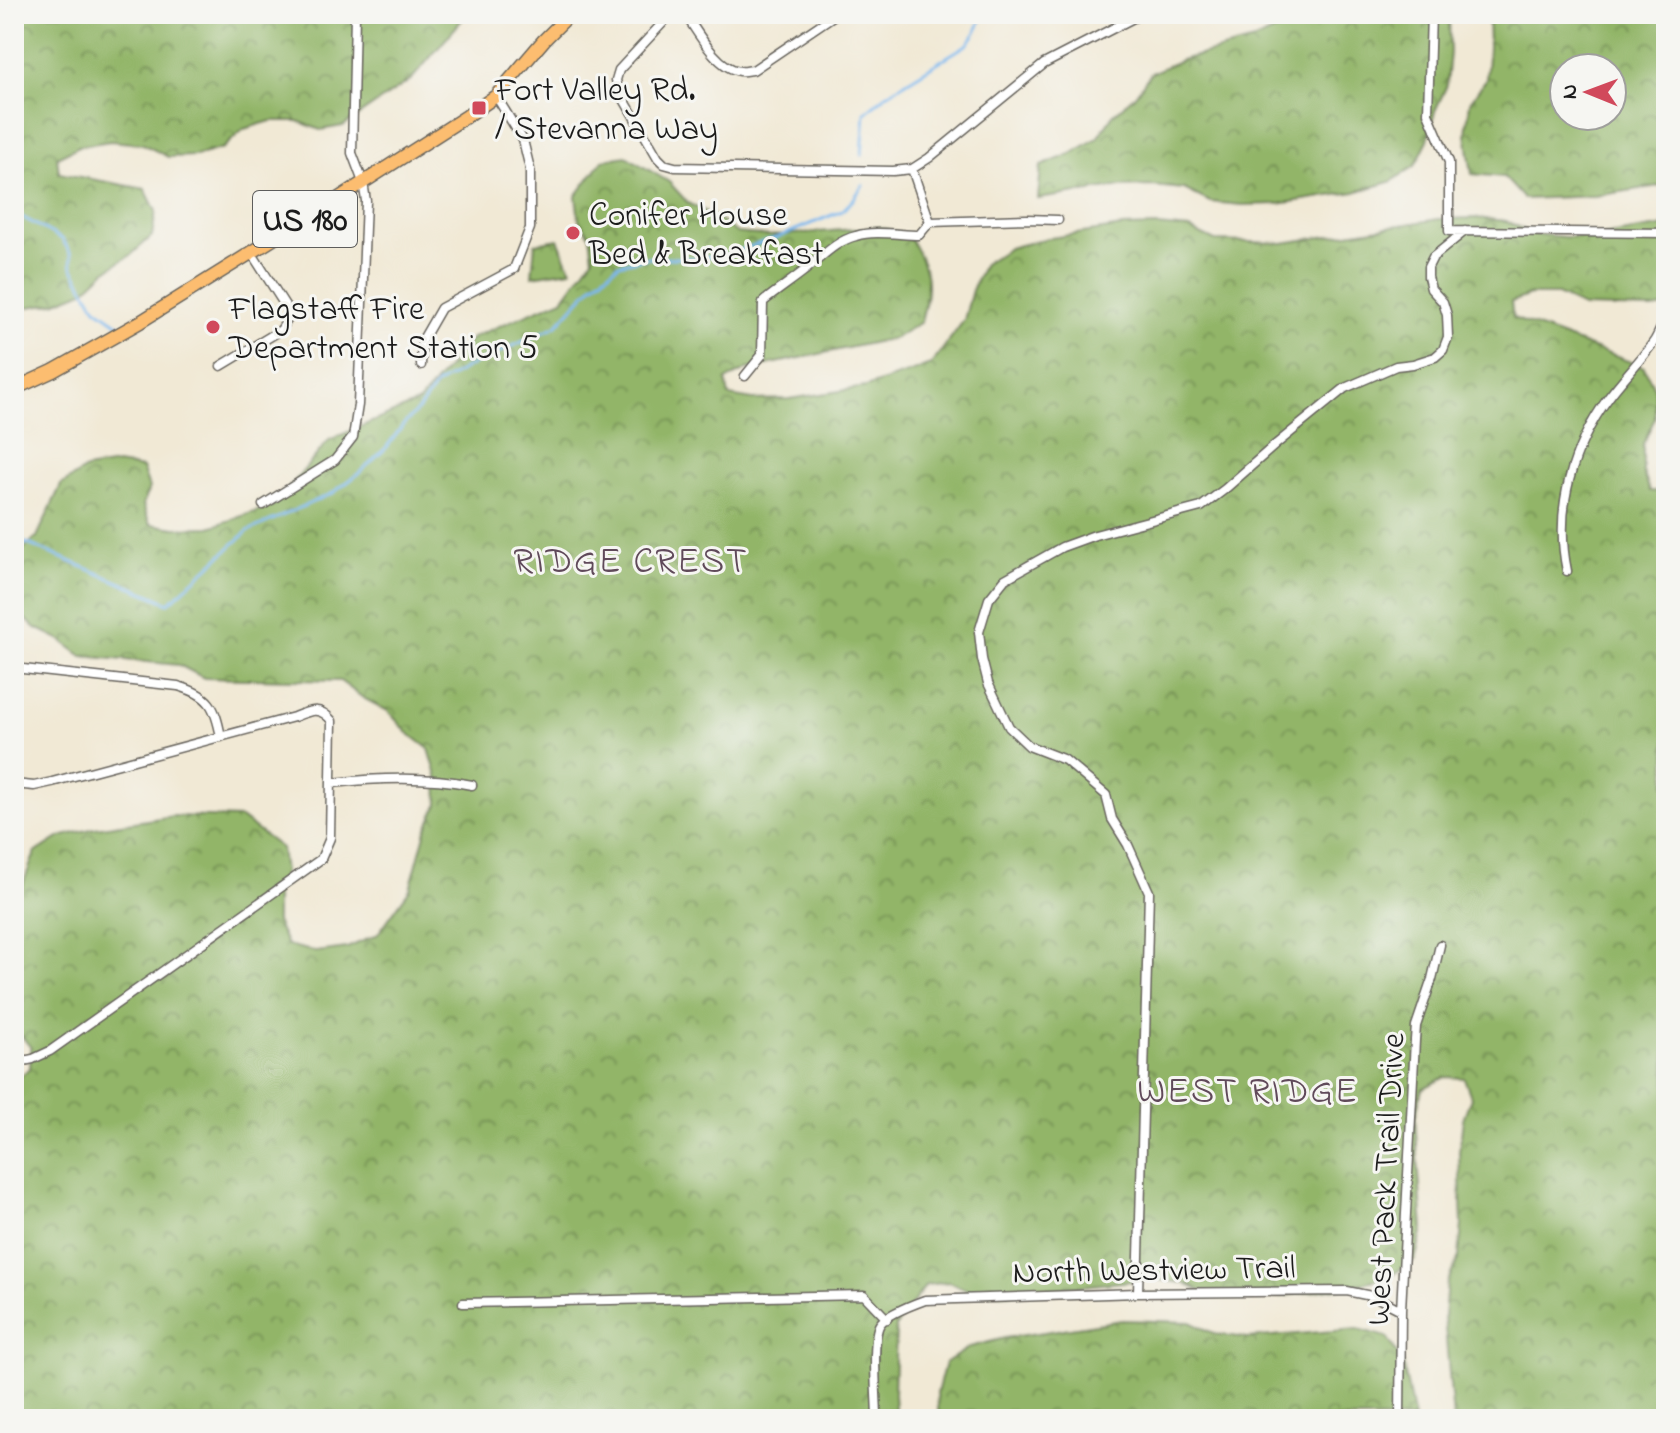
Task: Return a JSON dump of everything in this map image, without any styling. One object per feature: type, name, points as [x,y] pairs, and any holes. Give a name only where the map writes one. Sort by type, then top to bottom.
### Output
[{"type":"main road","name":"US 180","points":[[14,389],[53,371],[140,322],[431,140],[496,96],[570,14]]},
{"type":"street","points":[[263,505],[335,460],[353,437],[358,405],[366,201],[363,182],[352,153],[355,14]]},
{"type":"street","points":[[671,14],[619,70],[616,80],[618,89],[664,164],[675,167],[893,171],[912,169],[929,158],[1044,64],[1121,19],[1141,14]]},
{"type":"street","points":[[685,14],[720,62],[739,71],[753,70],[836,14]]},
{"type":"street","points":[[1431,14],[1428,113],[1449,162],[1449,231],[1666,233]]},
{"type":"street","points":[[421,365],[422,341],[441,308],[514,269],[530,228],[530,169],[523,140],[496,96]]},
{"type":"street","points":[[912,169],[930,222]]},
{"type":"street","points":[[745,376],[762,355],[763,302],[834,246],[854,236],[919,235],[930,222],[1058,220]]},
{"type":"street","points":[[1138,1293],[1149,892],[1128,845],[1112,819],[1106,795],[1065,760],[1029,746],[1009,727],[988,683],[982,659],[979,632],[989,599],[1005,579],[1062,547],[1095,535],[1201,507],[1345,388],[1396,366],[1435,357],[1443,350],[1448,337],[1447,315],[1443,302],[1431,289],[1428,267],[1433,257],[1465,231]]},
{"type":"street","points":[[221,366],[281,330],[289,317],[286,307],[251,252]]},
{"type":"street","points":[[1567,571],[1562,513],[1568,481],[1581,442],[1606,400],[1655,339],[1666,318]]},
{"type":"street","points":[[14,668],[178,686],[196,691],[209,700],[218,718],[221,737]]},
{"type":"street","points":[[14,784],[34,786],[52,782],[316,710],[325,713],[332,721],[330,838],[321,859],[50,1051],[14,1063]]},
{"type":"street","points":[[332,783],[444,780],[472,785]]},
{"type":"street","name":"West Pack Trail Drive","points":[[1400,1419],[1401,1310],[1416,1026],[1440,945]]},
{"type":"street","name":"North Westview Trail","points":[[887,1319],[905,1307],[925,1300],[1138,1293],[1347,1291],[1376,1297],[1401,1310]]},
{"type":"street","points":[[463,1303],[864,1295],[887,1319],[881,1323],[875,1340],[877,1419]]},
{"type":"green space","points":[[14,14],[467,14],[412,79],[343,126],[320,130],[298,121],[271,121],[244,129],[223,148],[196,156],[168,157],[143,144],[110,141],[79,146],[57,157],[59,173],[145,189],[156,211],[152,236],[84,291],[54,303],[23,308],[14,306]]},
{"type":"green space","points":[[1296,14],[1449,14],[1447,85],[1435,111],[1428,140],[1415,166],[1390,182],[1355,192],[1278,204],[1210,202],[1184,189],[1152,186],[1116,187],[1038,199],[1041,166],[1071,154],[1097,138],[1151,73],[1181,60],[1250,42],[1280,29]]},
{"type":"green space","points":[[1488,14],[1666,14],[1666,185],[1595,196],[1524,199],[1504,177],[1472,174],[1466,134],[1470,102],[1486,79]]},
{"type":"green space","points":[[626,156],[669,182],[688,203],[714,216],[737,233],[769,236],[879,227],[908,235],[915,247],[924,268],[927,286],[921,322],[895,338],[748,369],[726,380],[729,396],[753,400],[789,399],[866,387],[931,365],[964,320],[972,290],[984,264],[1009,248],[1044,239],[1122,227],[1157,226],[1190,229],[1215,241],[1283,243],[1439,219],[1475,218],[1507,221],[1533,234],[1565,237],[1601,236],[1666,226],[1666,307],[1583,307],[1557,295],[1530,295],[1511,302],[1513,318],[1644,367],[1655,389],[1655,418],[1643,444],[1643,472],[1650,491],[1666,492],[1666,1419],[1453,1419],[1444,1316],[1447,1283],[1459,1257],[1462,1224],[1459,1152],[1463,1119],[1471,1097],[1464,1078],[1445,1077],[1422,1089],[1415,1118],[1423,1230],[1415,1260],[1390,1276],[1278,1297],[1242,1298],[1210,1295],[1184,1283],[1152,1279],[1002,1294],[970,1291],[949,1282],[926,1285],[896,1326],[896,1419],[14,1419],[14,1081],[30,1068],[31,1048],[14,1023],[14,907],[35,853],[60,837],[95,828],[173,816],[241,818],[281,848],[284,872],[276,894],[276,922],[287,945],[316,952],[347,948],[377,935],[410,889],[426,830],[438,804],[437,776],[429,749],[407,732],[388,711],[340,681],[204,678],[179,665],[82,656],[59,639],[34,627],[14,608],[14,557],[37,537],[61,485],[86,469],[117,464],[142,468],[149,488],[143,505],[150,524],[175,528],[210,527],[275,505],[329,440],[419,402],[473,337],[563,299],[593,258],[590,235],[579,220],[576,196],[603,160]]},
{"type":"green space","points":[[558,239],[571,270],[532,276],[535,243]]},
{"type":"green space","points":[[1122,1320],[1190,1322],[1215,1334],[1248,1338],[1358,1329],[1387,1337],[1403,1363],[1414,1419],[939,1419],[937,1393],[945,1363],[970,1347],[1005,1338]]},
{"type":"waterway","points":[[862,155],[865,113],[887,94],[968,44],[983,14]]},
{"type":"waterway","points":[[14,546],[26,543],[169,603],[248,531],[333,493],[358,474],[386,448],[436,385],[556,326],[592,286],[619,264],[646,258],[725,255],[842,211],[863,185]]},
{"type":"waterway","points":[[14,208],[22,217],[62,239],[71,254],[72,267],[96,308],[120,325]]},
{"type":"place","name":"Fort Valley Rd. / Stevanna Way","points":[[479,108]]},
{"type":"place","name":"Conifer House Bed & Breakfast","points":[[573,233]]},
{"type":"place","name":"Flagstaff Fire Department Station 5","points":[[213,327]]},
{"type":"district","name":"RIDGE CREST","points":[[631,559]]},
{"type":"district","name":"WEST RIDGE","points":[[1248,1089]]}]
